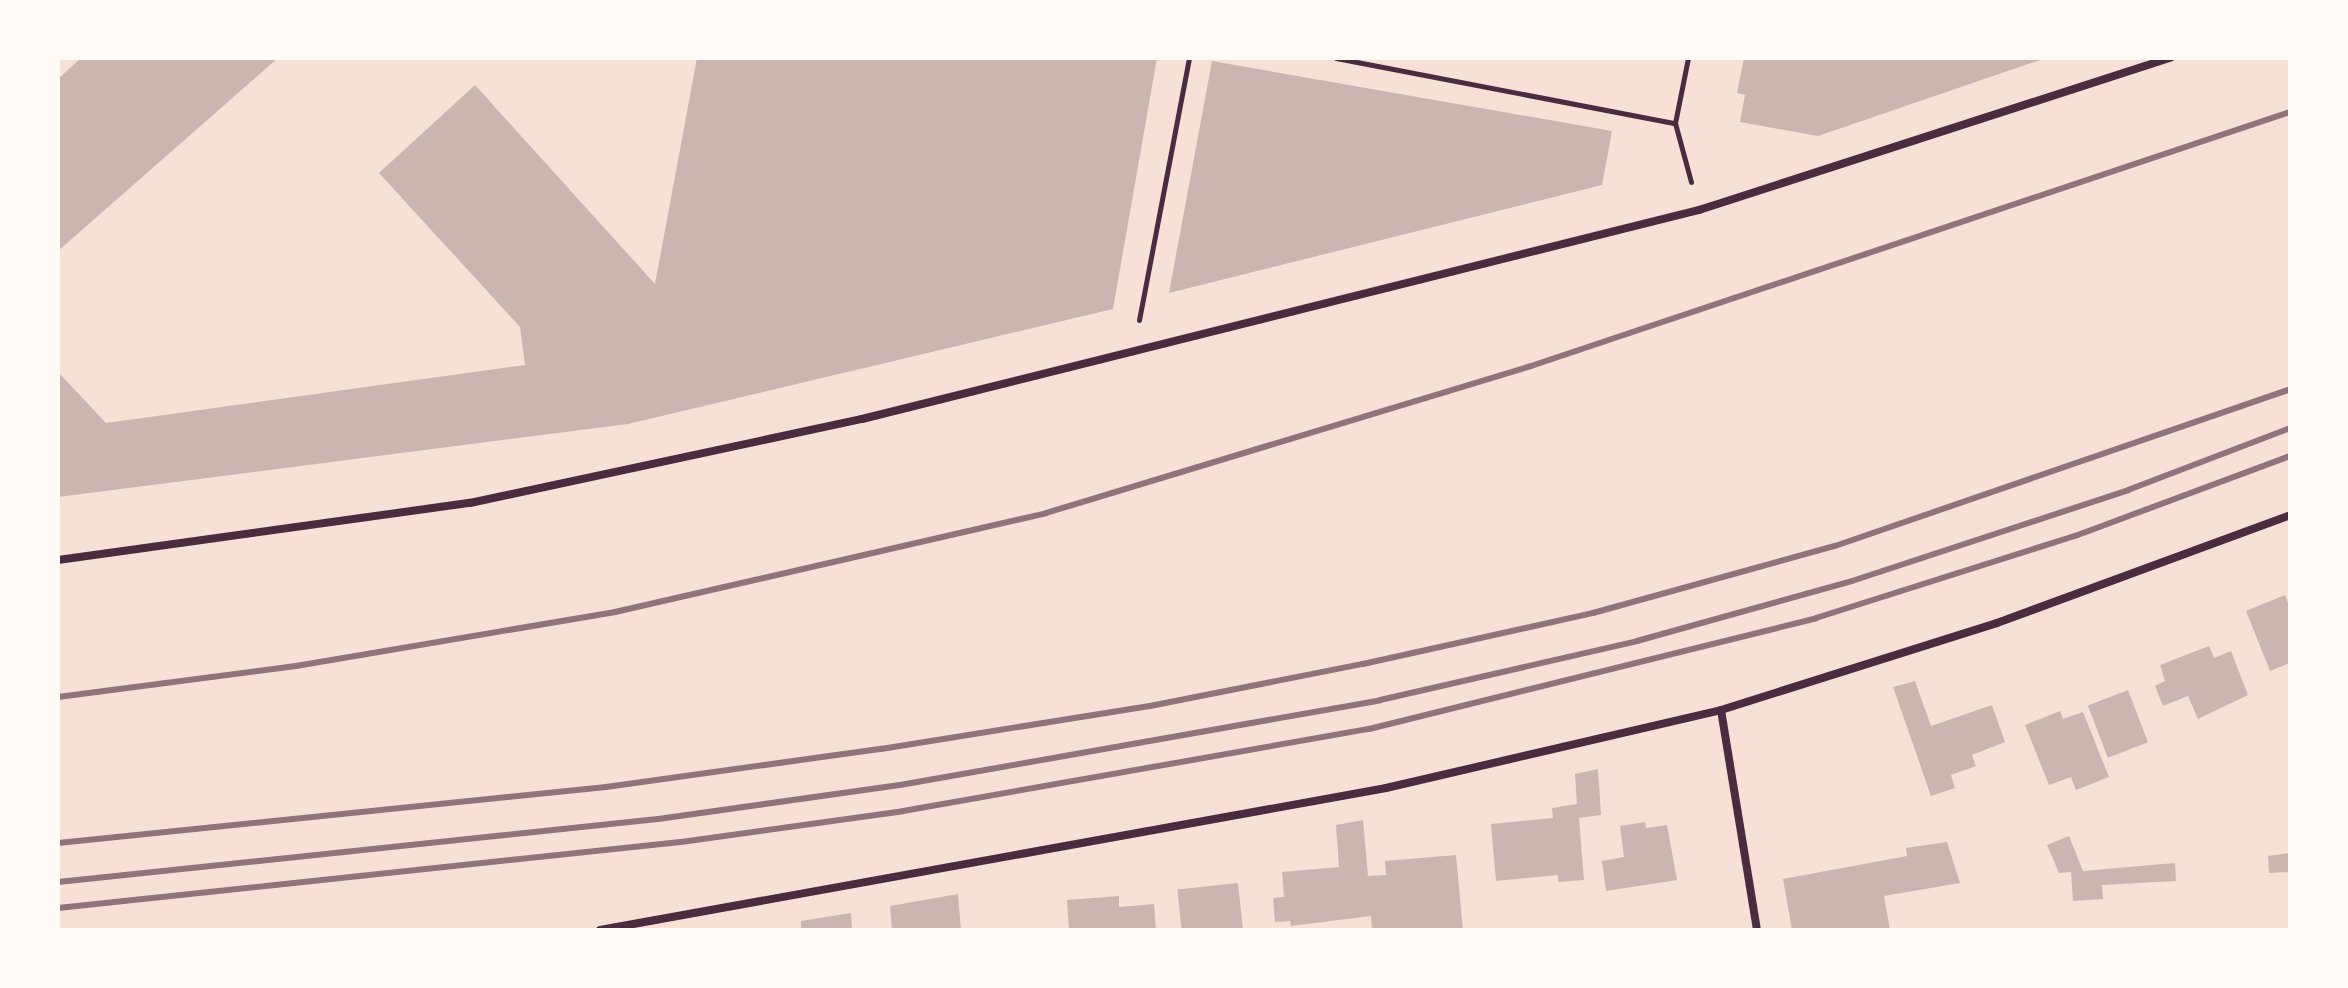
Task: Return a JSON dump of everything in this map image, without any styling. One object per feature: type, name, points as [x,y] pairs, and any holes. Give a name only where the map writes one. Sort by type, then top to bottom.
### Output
[{"type":"street","points":[[58,560],[470,503],[655,467],[1133,353],[1699,210],[2171,58]]},
{"type":"street","points":[[600,930],[650,926],[1386,788],[1721,710],[1997,623],[2290,515]]},
{"type":"street","points":[[1721,710],[1757,930]]},
{"type":"path","points":[[1133,353],[1189,58]]},
{"type":"path","points":[[1336,58],[1675,123]]},
{"type":"path","points":[[1688,58],[1675,123],[1699,210]]},
{"type":"building","points":[[81,58],[278,58],[58,251],[58,79]]},
{"type":"building","points":[[697,58],[1157,58],[1113,309],[628,424],[58,497],[58,372],[106,423],[525,365],[520,327],[379,173],[475,85],[655,284]]},
{"type":"building","points":[[1744,58],[2046,58],[1818,136],[1740,122],[1745,95],[1737,93]]},
{"type":"building","points":[[1212,61],[1612,131],[1602,185],[1169,293]]},
{"type":"building","points":[[2285,595],[2290,608],[2290,663],[2270,671],[2246,611]]},
{"type":"building","points":[[2209,646],[2214,658],[2231,651],[2248,695],[2198,719],[2188,696],[2163,706],[2155,686],[2165,681],[2160,665]]},
{"type":"building","points":[[1915,681],[1931,726],[1992,705],[2005,742],[1972,755],[1976,766],[1951,775],[1955,788],[1931,796],[1893,687]]},
{"type":"building","points":[[2128,690],[2148,742],[2108,758],[2088,705]]},
{"type":"building","points":[[2060,711],[2063,719],[2083,712],[2109,777],[2076,790],[2071,777],[2049,785],[2025,725]]},
{"type":"building","points":[[1598,769],[1601,815],[1579,818],[1584,880],[1558,882],[1558,875],[1496,881],[1491,824],[1553,818],[1552,808],[1577,804],[1575,774]]},
{"type":"building","points":[[1363,820],[1368,876],[1386,875],[1385,861],[1456,855],[1463,930],[1372,930],[1371,916],[1291,926],[1290,921],[1275,922],[1273,898],[1284,897],[1282,872],[1339,867],[1336,825]]},
{"type":"building","points":[[1645,822],[1646,828],[1667,825],[1677,880],[1606,891],[1602,861],[1624,857],[1620,826]]},
{"type":"building","points":[[2069,836],[2083,871],[2175,863],[2176,881],[2102,885],[2103,899],[2073,901],[2071,872],[2059,873],[2047,845]]},
{"type":"building","points":[[1947,842],[1960,883],[1884,896],[1890,930],[1792,930],[1783,879],[1907,856],[1906,848]]},
{"type":"building","points":[[2290,853],[2290,872],[2269,873],[2268,856]]},
{"type":"building","points":[[1238,883],[1243,930],[1182,930],[1177,889]]},
{"type":"building","points":[[958,894],[961,930],[892,930],[890,906]]},
{"type":"building","points":[[1119,896],[1119,907],[1154,904],[1156,930],[1069,930],[1067,900]]},
{"type":"building","points":[[851,913],[852,930],[801,930],[801,921]]},
{"type":"railway","points":[[58,697],[296,666],[615,612],[1046,513],[1531,366],[2290,112]]},
{"type":"railway","points":[[58,843],[606,787],[881,749],[1150,706],[1363,664],[1593,613],[1835,546],[2290,389]]},
{"type":"railway","points":[[58,882],[658,819],[900,785],[1380,700],[1637,641],[1852,581],[2128,490],[2290,428]]},
{"type":"railway","points":[[58,908],[681,842],[903,811],[1369,729],[1816,618],[2075,536],[2290,456]]}]
